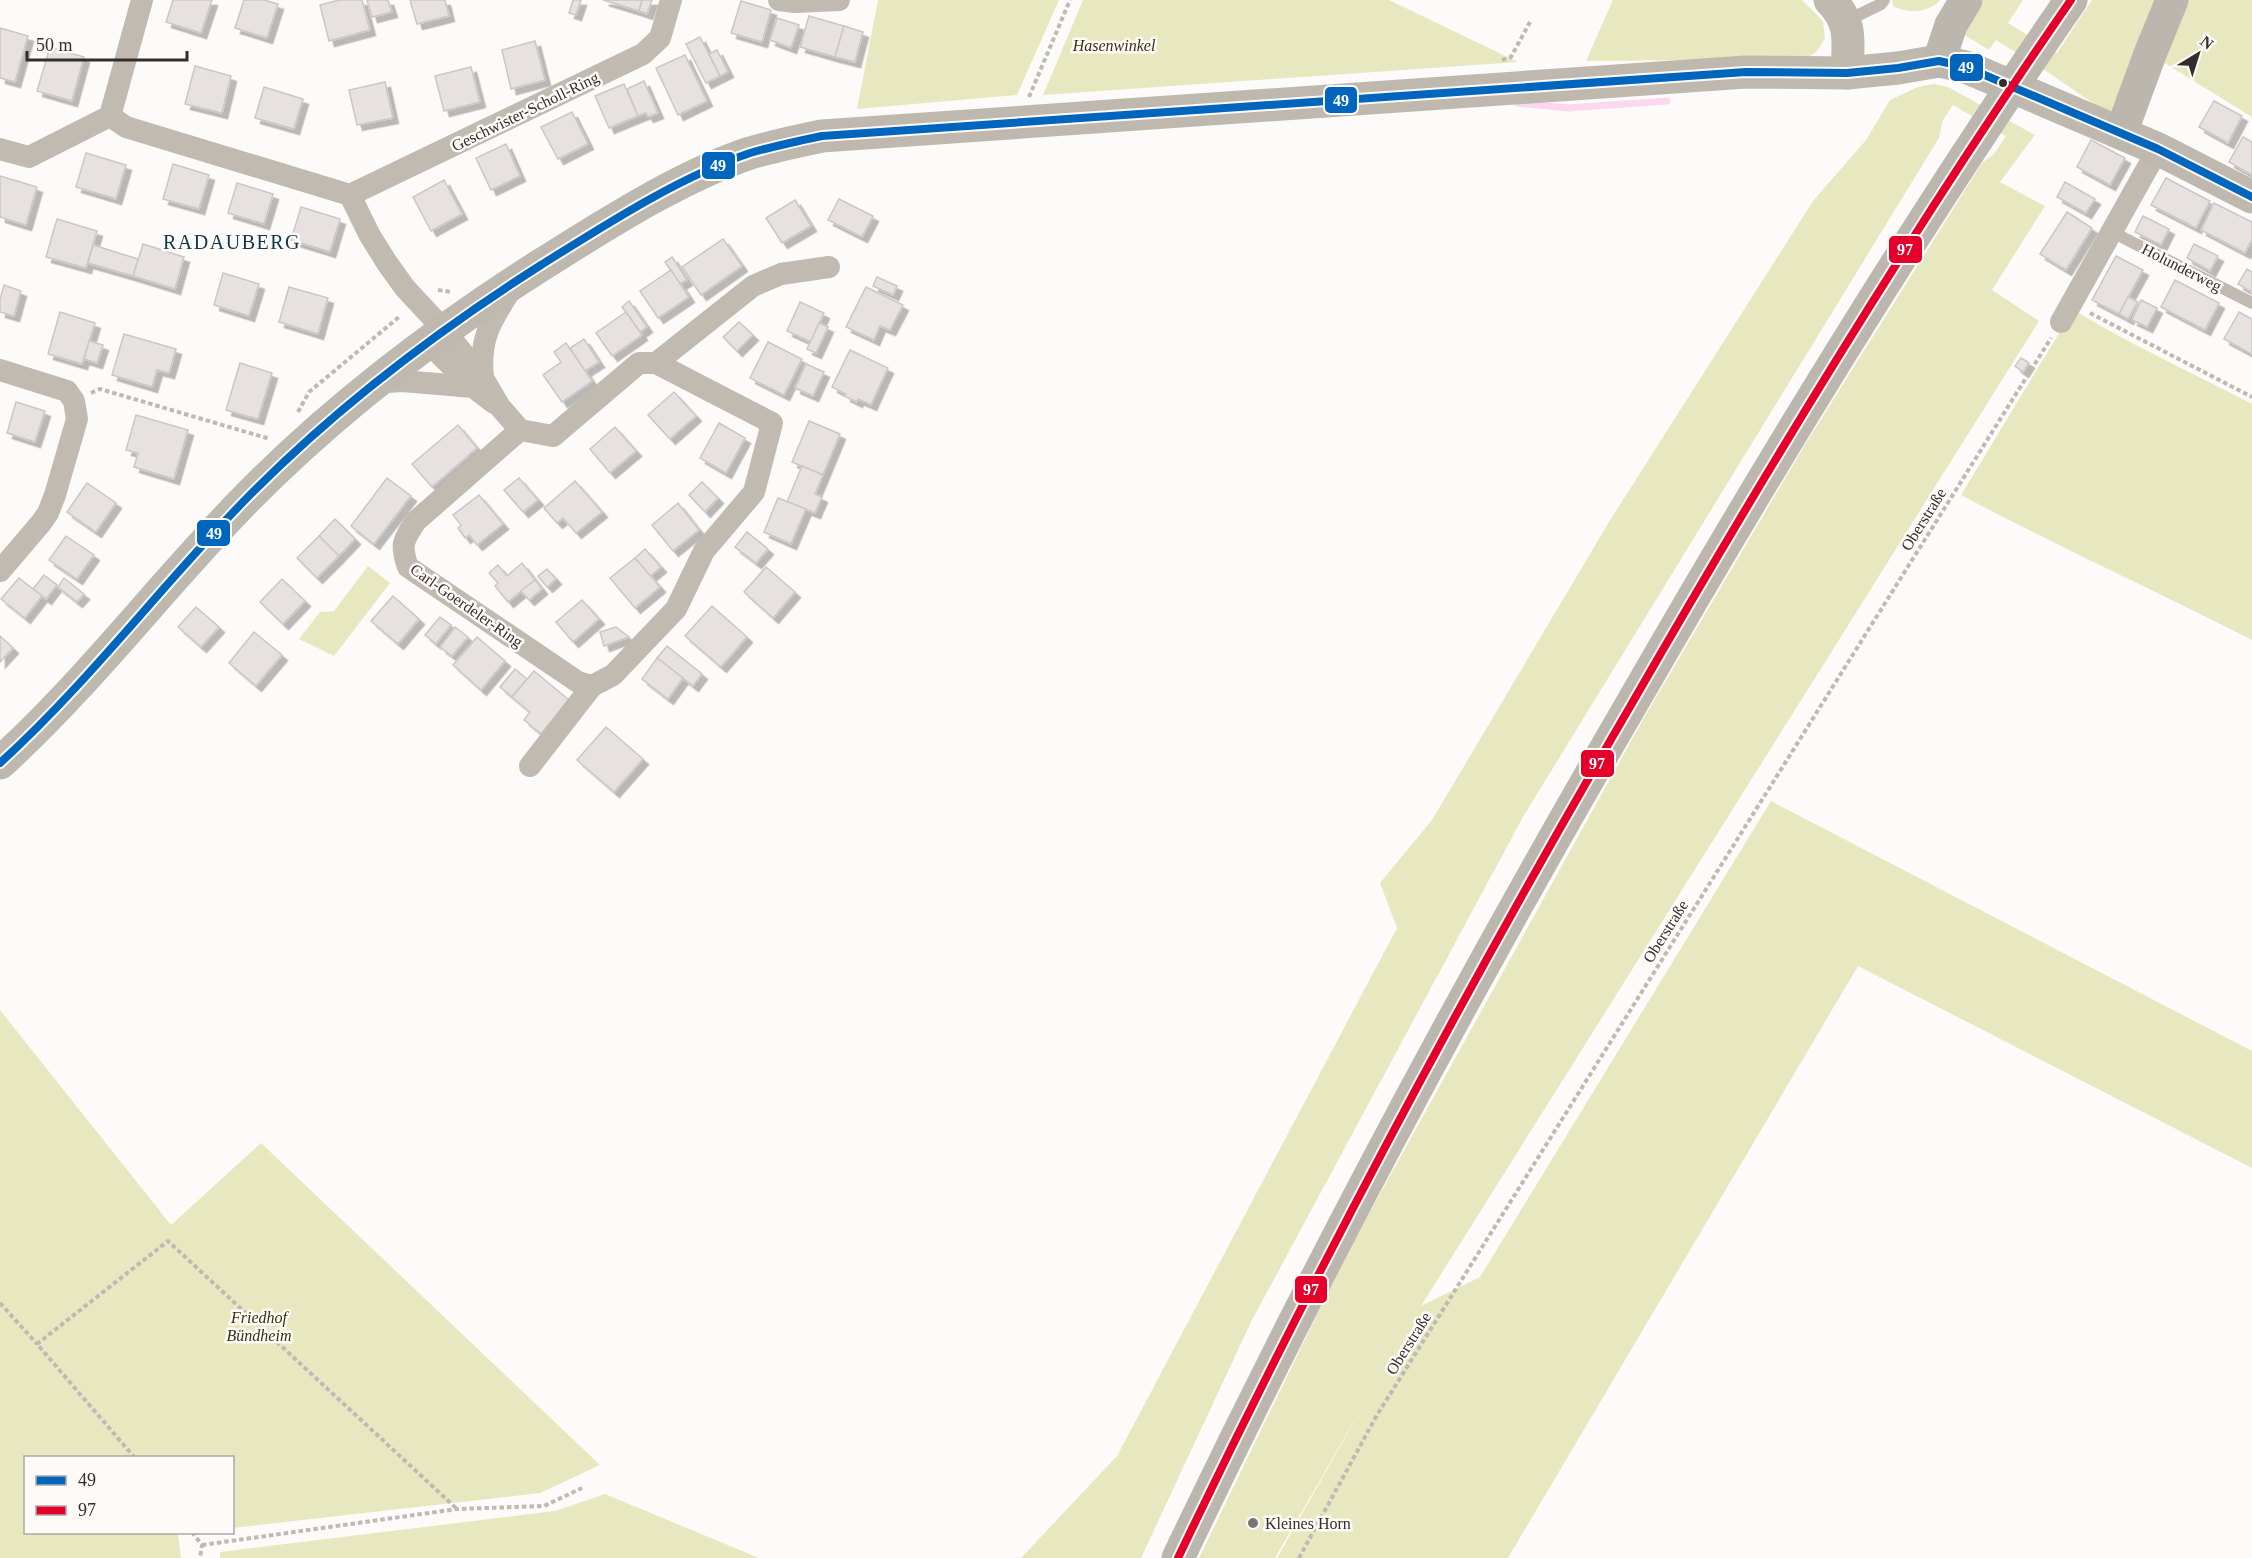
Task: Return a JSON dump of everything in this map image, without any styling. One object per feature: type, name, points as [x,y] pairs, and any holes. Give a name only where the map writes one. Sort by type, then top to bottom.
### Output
[{"type":"highway","points":[[1939,61],[1951,25],[1965,0]]},
{"type":"highway","points":[[2121,133],[2172,0]]},
{"type":"highway","points":[[1154,1558],[1282,1300],[1429,1019],[1626,669],[1833,325],[1969,134],[2052,9]]},
{"type":"highway","points":[[1178,1558],[1237,1434],[1323,1266],[1422,1078],[1560,828],[1702,580],[1830,370],[1969,134]]},
{"type":"street","points":[[0,149],[29,157],[110,116],[142,0]]},
{"type":"street","name":"Geschwister-Scholl-Ring","points":[[350,195],[643,54],[660,38],[671,0]]},
{"type":"street","points":[[778,0],[795,2],[839,0]]},
{"type":"street","points":[[1838,11],[1849,38],[1847,73]]},
{"type":"street","points":[[0,763],[74,688],[245,501],[334,416],[436,336],[591,234],[670,189],[751,153],[822,136],[1746,72],[1847,73],[1939,61],[1966,67],[2121,133],[2252,197]]},
{"type":"street","points":[[110,116],[126,127],[350,195],[387,263],[436,336],[520,430],[553,436],[639,363],[656,363],[772,423],[754,492],[704,551],[676,609],[613,675],[592,686],[530,766]]},
{"type":"street","points":[[2066,313],[2158,150]]},
{"type":"street","points":[[656,363],[753,286],[781,274],[829,267]]},
{"type":"street","points":[[478,382],[485,334],[515,282]]},
{"type":"street","points":[[0,370],[67,391],[74,401],[77,419],[52,504],[41,523],[0,571]]},
{"type":"street","points":[[374,384],[402,381],[478,382]]},
{"type":"street","name":"Carl-Goerdeler-Ring","points":[[520,430],[416,521],[405,537],[402,550],[408,567],[578,682],[592,686]]},
{"type":"lane","points":[[1838,11],[1881,4],[1884,0]]},
{"type":"lane","name":"Holunderweg","points":[[2112,232],[2252,303]]},
{"type":"path","points":[[1029,98],[1070,0]]},
{"type":"path","points":[[1493,64],[1511,57],[1530,22]]},
{"type":"path","points":[[2066,313],[2252,397]]},
{"type":"path","name":"Oberstraße","points":[[1299,1558],[1377,1415],[2066,313]]},
{"type":"path","points":[[74,401],[100,389],[277,441]]},
{"type":"path","points":[[37,1344],[168,1241],[457,1509]]},
{"type":"path","points":[[0,1303],[133,1456]]},
{"type":"path","points":[[202,1545],[457,1509],[544,1506],[582,1488]]},
{"type":"path","points":[[193,1534],[202,1545],[200,1558]]},
{"type":"green space","points":[[878,0],[1059,0],[1017,95],[857,109]]},
{"type":"green space","name":"Hasenwinkel","points":[[1083,0],[1389,0],[1518,62],[1043,95]]},
{"type":"green space","points":[[1613,0],[1802,0],[1823,21],[1825,39],[1817,51],[1806,59],[1586,61]]},
{"type":"green space","points":[[1892,0],[1940,0],[1930,8],[1911,11],[1893,6]]},
{"type":"green space","points":[[1983,0],[2023,0],[2008,23],[2057,53],[2092,0],[2161,0],[2113,117],[1996,40],[1989,50],[1963,34]]},
{"type":"green space","points":[[2182,0],[2252,0],[2252,117],[2158,59]]},
{"type":"green space","points":[[1934,84],[1948,87],[2035,135],[2000,182],[2045,206],[1992,290],[2039,321],[1421,1306],[1480,1277],[1771,801],[2252,1051],[2252,1168],[1858,966],[1508,1558],[1277,1558],[1367,1399],[1275,1558],[1199,1558],[1346,1255],[1645,716],[1806,443],[1982,163],[1994,154],[2006,136],[1953,105],[1943,120],[1939,138],[1523,817],[1251,1322],[1141,1558],[1021,1558],[1117,1456],[1397,928],[1380,883],[1432,820],[1609,522],[1813,201],[1866,140],[1890,100],[1918,87]]},
{"type":"green space","points":[[2073,310],[2126,340],[2252,404],[2252,640],[1961,495]]},
{"type":"green space","points":[[368,566],[390,583],[334,656],[299,639],[320,612],[334,611]]},
{"type":"green space","name":"Friedhof Bündheim","points":[[0,1010],[171,1225],[261,1143],[600,1465],[540,1493],[234,1528],[234,1456],[24,1456],[24,1534],[178,1534],[181,1558],[0,1558]]},
{"type":"green space","points":[[605,1494],[759,1558],[220,1558],[220,1552],[555,1511]]},
{"type":"building","points":[[173,0],[212,0],[201,33],[166,22]]},
{"type":"building","points":[[244,0],[264,0],[278,4],[267,38],[235,28]]},
{"type":"building","points":[[339,0],[362,0],[370,30],[329,41],[320,5]]},
{"type":"building","points":[[367,0],[388,0],[392,12],[372,17]]},
{"type":"building","points":[[410,0],[445,0],[449,16],[417,24]]},
{"type":"building","points":[[573,0],[581,0],[576,15],[569,13]]},
{"type":"building","points":[[603,0],[642,0],[639,11]]},
{"type":"building","points":[[642,0],[652,0],[647,14],[639,11]]},
{"type":"building","points":[[741,1],[771,10],[762,42],[731,33]]},
{"type":"building","points":[[809,16],[844,26],[835,57],[800,47]]},
{"type":"building","points":[[777,18],[799,25],[791,48],[770,40]]},
{"type":"building","points":[[844,26],[863,32],[855,62],[835,57]]},
{"type":"building","points":[[0,28],[28,36],[15,82],[0,78]]},
{"type":"building","points":[[700,37],[720,76],[706,83],[686,44]]},
{"type":"building","points":[[535,41],[545,80],[511,89],[502,50]]},
{"type":"building","points":[[50,47],[84,57],[72,101],[37,91]]},
{"type":"building","points":[[717,50],[728,72],[720,76],[709,54]]},
{"type":"building","points":[[685,55],[707,101],[678,115],[656,68]]},
{"type":"building","points":[[195,66],[231,76],[222,113],[185,104]]},
{"type":"building","points":[[471,67],[480,102],[444,111],[435,76]]},
{"type":"building","points":[[644,81],[658,113],[648,117],[646,113],[638,116],[627,89]]},
{"type":"building","points":[[385,82],[393,118],[357,125],[349,90]]},
{"type":"building","points":[[624,84],[638,116],[609,128],[595,96]]},
{"type":"building","points":[[264,87],[303,99],[294,129],[255,118]]},
{"type":"building","points":[[2214,101],[2242,116],[2228,143],[2199,127]]},
{"type":"building","points":[[572,112],[588,144],[558,159],[541,127]]},
{"type":"building","points":[[2243,137],[2252,142],[2252,175],[2229,162]]},
{"type":"building","points":[[2091,140],[2125,158],[2110,185],[2077,167]]},
{"type":"building","points":[[506,144],[520,176],[491,190],[476,158]]},
{"type":"building","points":[[86,153],[126,165],[116,199],[76,187]]},
{"type":"building","points":[[173,164],[209,175],[199,209],[163,199]]},
{"type":"building","points":[[0,176],[37,187],[26,225],[0,217]]},
{"type":"building","points":[[2166,178],[2210,201],[2196,228],[2151,205]]},
{"type":"building","points":[[444,180],[462,214],[431,231],[413,197]]},
{"type":"building","points":[[2065,182],[2095,199],[2086,213],[2057,197]]},
{"type":"building","points":[[237,183],[273,194],[264,224],[228,213]]},
{"type":"building","points":[[839,199],[873,216],[862,237],[828,220]]},
{"type":"building","points":[[795,200],[811,226],[782,243],[766,218]]},
{"type":"building","points":[[2214,203],[2252,222],[2252,239],[2245,253],[2201,230]]},
{"type":"building","points":[[301,207],[340,219],[330,252],[291,240]]},
{"type":"building","points":[[2067,212],[2092,228],[2066,270],[2040,254]]},
{"type":"building","points":[[2143,216],[2169,229],[2161,245],[2135,232]]},
{"type":"building","points":[[57,219],[97,231],[86,268],[46,257]]},
{"type":"building","points":[[723,239],[742,266],[701,295],[682,267]]},
{"type":"building","points":[[143,244],[184,257],[175,289],[133,276]]},
{"type":"building","points":[[2194,244],[2218,256],[2210,271],[2187,258]]},
{"type":"building","points":[[93,245],[138,259],[133,276],[88,263]]},
{"type":"building","points":[[2116,256],[2143,270],[2119,314],[2092,300]]},
{"type":"building","points":[[672,257],[687,280],[680,284],[665,262]]},
{"type":"building","points":[[2247,269],[2252,272],[2252,292],[2238,284]]},
{"type":"building","points":[[671,270],[689,297],[658,318],[640,291]]},
{"type":"building","points":[[223,273],[259,284],[249,316],[214,305]]},
{"type":"building","points":[[877,277],[897,286],[893,295],[873,286]]},
{"type":"building","points":[[2175,280],[2219,303],[2205,330],[2161,307]]},
{"type":"building","points":[[4,285],[21,291],[14,316],[0,312],[0,299]]},
{"type":"building","points":[[289,287],[328,298],[318,334],[279,322]]},
{"type":"building","points":[[866,287],[903,305],[890,330],[880,326],[874,340],[846,327]]},
{"type":"building","points":[[2128,297],[2138,302],[2128,319],[2119,314]]},
{"type":"building","points":[[2141,300],[2157,308],[2147,327],[2132,320]]},
{"type":"building","points":[[629,301],[647,327],[640,332],[622,307]]},
{"type":"building","points":[[800,302],[824,313],[811,342],[787,331]]},
{"type":"building","points":[[60,312],[95,323],[82,364],[48,354]]},
{"type":"building","points":[[626,312],[642,335],[612,356],[596,333]]},
{"type":"building","points":[[2239,312],[2252,319],[2252,354],[2224,339]]},
{"type":"building","points":[[739,322],[753,335],[737,351],[723,337]]},
{"type":"building","points":[[819,323],[828,327],[816,353],[807,349]]},
{"type":"building","points":[[124,334],[176,349],[169,373],[157,370],[152,387],[112,375]]},
{"type":"building","points":[[584,339],[599,362],[585,371],[570,348]]},
{"type":"building","points":[[89,341],[103,345],[97,363],[84,359]]},
{"type":"building","points":[[768,342],[802,359],[784,395],[750,378]]},
{"type":"building","points":[[566,343],[592,381],[562,402],[543,375],[561,362],[554,352]]},
{"type":"building","points":[[850,350],[888,368],[871,405],[858,399],[857,402],[832,387]]},
{"type":"building","points":[[2021,358],[2029,363],[2023,372],[2015,366]]},
{"type":"building","points":[[240,363],[272,373],[258,419],[226,410]]},
{"type":"building","points":[[806,364],[824,372],[813,396],[795,388]]},
{"type":"building","points":[[674,392],[696,416],[670,439],[648,415]]},
{"type":"building","points":[[16,402],[45,411],[35,442],[7,433]]},
{"type":"building","points":[[136,415],[188,430],[174,479],[134,467],[138,453],[126,450]]},
{"type":"building","points":[[809,421],[840,434],[823,475],[792,462]]},
{"type":"building","points":[[719,423],[745,438],[726,473],[700,458]]},
{"type":"building","points":[[458,425],[477,448],[432,487],[412,464]]},
{"type":"building","points":[[615,427],[636,451],[610,473],[590,449]]},
{"type":"building","points":[[802,466],[823,475],[815,494],[822,497],[815,513],[787,502]]},
{"type":"building","points":[[387,478],[411,496],[374,544],[351,526]]},
{"type":"building","points":[[519,478],[538,500],[523,512],[504,490]]},
{"type":"building","points":[[575,481],[602,512],[576,533],[563,518],[557,523],[544,508]]},
{"type":"building","points":[[702,482],[718,498],[705,512],[689,495]]},
{"type":"building","points":[[87,483],[116,503],[96,532],[67,512]]},
{"type":"building","points":[[479,495],[503,524],[477,545],[469,535],[465,538],[458,528],[461,525],[453,515]]},
{"type":"building","points":[[778,498],[806,509],[791,544],[764,532]]},
{"type":"building","points":[[678,503],[699,530],[673,551],[652,525]]},
{"type":"building","points":[[335,519],[355,539],[339,556],[319,536]]},
{"type":"building","points":[[747,532],[768,549],[756,563],[735,547]]},
{"type":"building","points":[[66,536],[94,555],[77,579],[49,560]]},
{"type":"building","points":[[319,536],[339,556],[317,578],[297,558]]},
{"type":"building","points":[[645,549],[661,567],[650,576],[635,558]]},
{"type":"building","points":[[635,558],[660,587],[635,608],[610,578]]},
{"type":"building","points":[[522,563],[535,580],[508,602],[495,586],[498,583],[489,573],[498,565],[507,576]]},
{"type":"building","points":[[766,567],[795,592],[773,618],[744,592]]},
{"type":"building","points":[[547,569],[556,579],[547,587],[538,576]]},
{"type":"building","points":[[44,575],[57,585],[46,599],[33,589]]},
{"type":"building","points":[[19,578],[42,596],[25,618],[1,599]]},
{"type":"building","points":[[64,578],[84,594],[77,602],[58,587]]},
{"type":"building","points":[[282,579],[305,601],[283,624],[260,602]]},
{"type":"building","points":[[535,580],[542,589],[529,600],[521,591]]},
{"type":"building","points":[[393,596],[419,619],[398,644],[371,621]]},
{"type":"building","points":[[582,600],[599,619],[573,642],[556,622]]},
{"type":"building","points":[[712,606],[747,637],[721,667],[685,636]]},
{"type":"building","points":[[196,607],[219,627],[201,647],[178,627]]},
{"type":"building","points":[[440,617],[451,625],[436,644],[425,635]]},
{"type":"building","points":[[455,627],[468,637],[452,656],[440,647]]},
{"type":"building","points":[[616,627],[629,637],[604,646],[600,632]]},
{"type":"building","points":[[254,632],[282,655],[256,686],[229,663]]},
{"type":"building","points":[[0,636],[13,648],[0,662]]},
{"type":"building","points":[[477,637],[505,661],[481,690],[453,665]]},
{"type":"building","points":[[667,646],[702,674],[693,686],[657,658]]},
{"type":"building","points":[[657,658],[683,678],[668,699],[642,679]]},
{"type":"building","points":[[515,669],[527,679],[512,697],[500,687]]},
{"type":"building","points":[[534,671],[569,700],[541,734],[524,720],[530,712],[512,697]]},
{"type":"building","points":[[606,727],[643,759],[614,792],[577,760]]},
{"type":"waterway","points":[[1518,103],[1568,108],[1667,101]]},
{"type":"transit line","name":"97","points":[[1178,1558],[1285,1341],[1396,1127],[1453,1020],[1571,810],[1683,615],[1843,348],[1955,173],[2071,0]]},
{"type":"transit line","name":"49","points":[[0,763],[64,700],[244,501],[313,435],[386,374],[501,291],[617,218],[696,175],[768,148],[822,136],[1746,72],[1847,73],[1939,61],[1966,67],[2158,149],[2252,197]]},
{"type":"place","name":"Kleines Horn","points":[[1253,1523]]},
{"type":"district","name":"RADAUBERG","points":[[232,242]]}]
